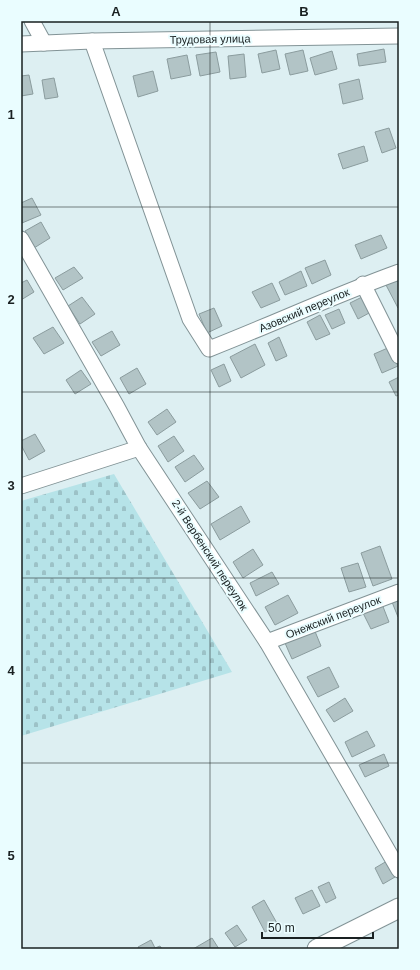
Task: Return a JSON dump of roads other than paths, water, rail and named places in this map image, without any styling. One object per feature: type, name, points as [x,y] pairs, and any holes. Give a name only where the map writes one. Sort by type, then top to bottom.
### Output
[{"type":"main road","points":[[317,949],[399,908]]},
{"type":"street","points":[[32,21],[44,43]]},
{"type":"street","name":"Трудовая улица","points":[[21,44],[92,41],[399,36]]},
{"type":"street","name":"Азовский переулок","points":[[92,41],[190,319],[209,349],[363,284],[399,272]]},
{"type":"street","name":"2-й Вербенский переулок","points":[[21,239],[139,448],[267,642],[399,870]]},
{"type":"street","points":[[363,284],[399,356]]},
{"type":"street","points":[[21,486],[139,448]]},
{"type":"street","name":"Онежский переулок","points":[[267,642],[399,592]]}]
